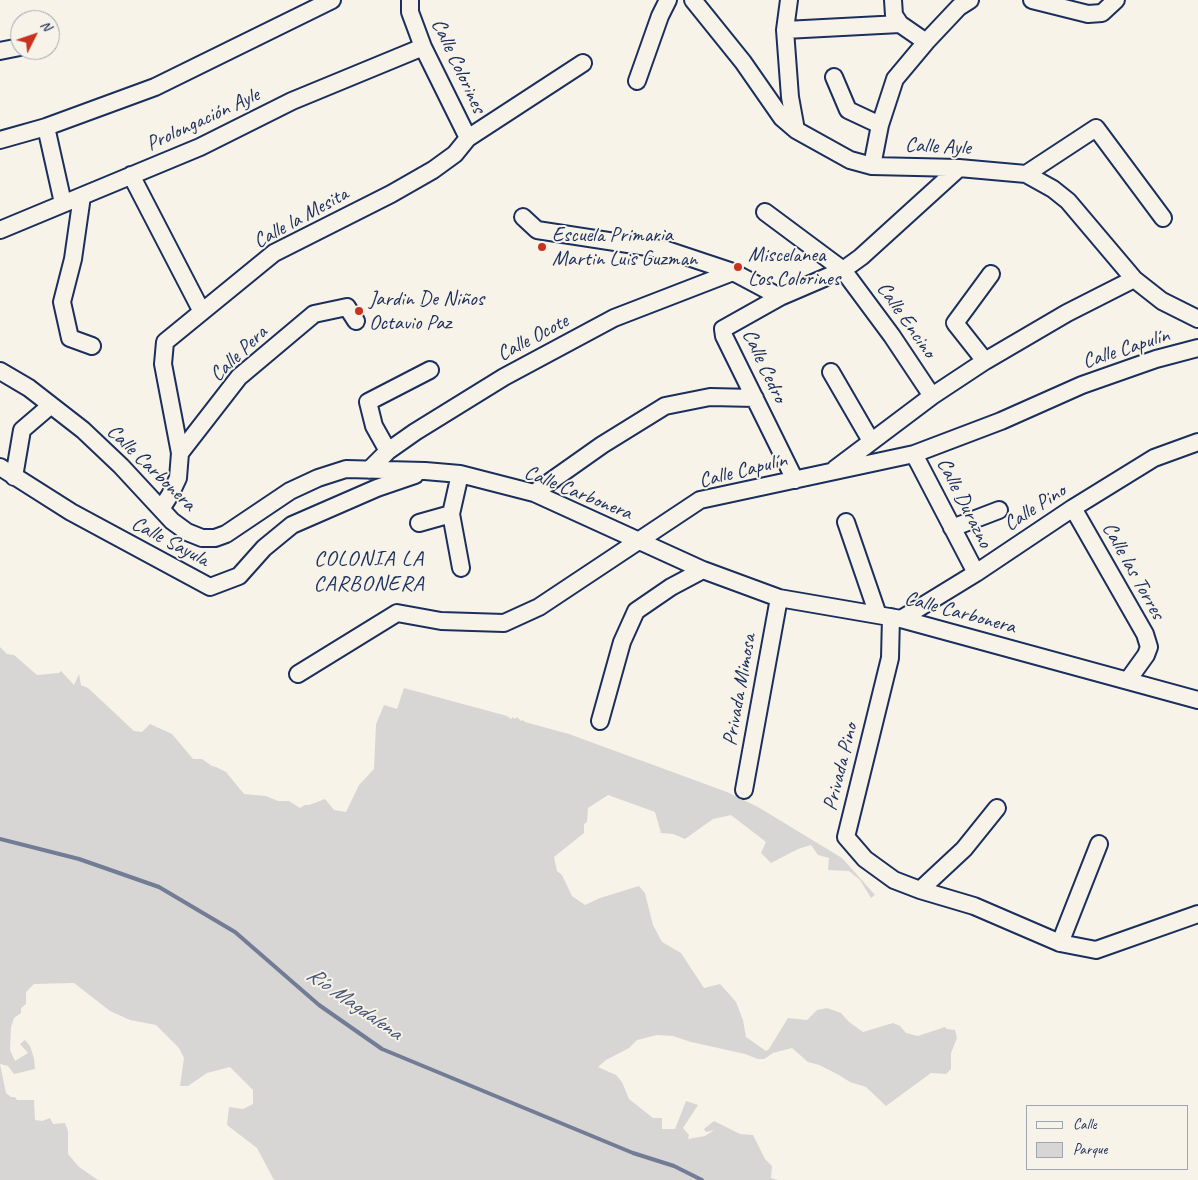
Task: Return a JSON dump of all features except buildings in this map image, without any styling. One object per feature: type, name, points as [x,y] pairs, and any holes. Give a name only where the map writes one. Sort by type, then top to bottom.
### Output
[{"type":"street","points":[[0,140],[46,128],[155,87],[332,0]]},
{"type":"street","points":[[638,80],[660,16],[668,0]]},
{"type":"street","name":"Calle Ayle","points":[[693,0],[743,62],[782,118],[796,130],[850,160],[872,166],[959,168],[1026,174],[1053,189],[1068,201],[1134,279],[1162,301],[1198,319]]},
{"type":"street","points":[[789,0],[785,30],[790,97],[796,130]]},
{"type":"street","points":[[893,0],[894,15],[900,24],[926,42]]},
{"type":"street","points":[[872,166],[880,125],[895,79],[959,7],[970,0]]},
{"type":"street","points":[[1032,0],[1088,14],[1102,13],[1116,0]]},
{"type":"street","name":"Calle Colorines","points":[[410,6],[423,47],[468,138]]},
{"type":"street","points":[[785,30],[900,24]]},
{"type":"street","name":"Prolongación Ayle","points":[[0,230],[200,147],[292,101],[423,47]]},
{"type":"street","name":"Calle la Mesita","points":[[161,509],[178,478],[180,453],[163,364],[164,342],[274,253],[391,194],[433,170],[455,154],[468,138],[583,63]]},
{"type":"street","points":[[834,77],[848,110],[880,125]]},
{"type":"street","points":[[46,128],[63,203]]},
{"type":"street","points":[[1026,174],[1096,128],[1164,218]]},
{"type":"street","points":[[524,217],[537,230],[666,250],[732,272],[780,297],[843,270],[861,257],[959,168]]},
{"type":"street","points":[[131,176],[202,312]]},
{"type":"street","points":[[82,196],[73,259],[62,302],[70,338],[92,346]]},
{"type":"street","name":"Calle Encino","points":[[765,212],[843,270],[892,336],[932,396]]},
{"type":"street","name":"Calle Ocote","points":[[369,470],[388,451],[504,377],[614,318],[732,272]]},
{"type":"street","points":[[985,361],[955,323],[990,274]]},
{"type":"street","points":[[832,472],[932,396],[985,361],[1067,313],[1134,279]]},
{"type":"street","name":"Calle Cedro","points":[[780,297],[724,329],[724,336],[796,480]]},
{"type":"street","name":"Calle Pera","points":[[180,453],[239,377],[314,314],[347,307],[356,321]]},
{"type":"street","name":"Calle Capulín","points":[[298,674],[396,613],[441,621],[504,623],[539,607],[700,500],[914,454],[1001,421],[1082,385],[1156,359],[1198,348]]},
{"type":"street","points":[[388,451],[374,426],[368,402],[430,370]]},
{"type":"street","name":"Calle Carbonera","points":[[0,371],[29,388],[82,430],[114,460],[172,521],[187,532],[202,538],[215,538],[226,534],[290,491],[318,478],[346,469],[460,474],[534,493],[703,570],[779,598],[890,617],[1198,700]]},
{"type":"street","points":[[831,372],[871,441]]},
{"type":"street","points":[[534,493],[602,446],[665,406],[710,397],[756,398]]},
{"type":"street","points":[[14,478],[22,430],[50,406]]},
{"type":"street","name":"Calle Pino","points":[[890,617],[976,573],[1073,508],[1154,458],[1198,442]]},
{"type":"street","name":"Calle Durazno","points":[[914,454],[976,573]]},
{"type":"street","name":"Calle Sayula","points":[[0,467],[14,478],[71,512],[210,587],[239,576],[264,548],[292,525],[376,488],[425,471]]},
{"type":"street","points":[[460,474],[451,514],[460,568]]},
{"type":"street","name":"Calle las Torres","points":[[1073,508],[1145,634],[1149,647],[1146,655],[1128,680]]},
{"type":"street","points":[[952,528],[999,510]]},
{"type":"street","points":[[419,523],[451,514]]},
{"type":"street","points":[[846,522],[890,617]]},
{"type":"street","points":[[600,721],[622,642],[636,611],[671,587],[703,570]]},
{"type":"street","name":"Privada Mimosa","points":[[744,790],[779,598]]},
{"type":"street","name":"Privada Pino","points":[[890,617],[890,658],[846,838],[865,859],[894,880],[920,890]]},
{"type":"street","points":[[920,890],[964,849],[998,808]]},
{"type":"street","points":[[1060,943],[1099,844]]},
{"type":"street","points":[[920,890],[974,906],[1060,943],[1096,950],[1198,914]]},
{"type":"green space","points":[[0,647],[7,654],[14,655],[37,675],[59,673],[61,671],[74,685],[79,674],[81,685],[88,688],[134,731],[142,732],[150,724],[172,734],[193,759],[202,759],[226,772],[244,794],[266,796],[278,801],[289,801],[300,808],[325,799],[334,810],[346,812],[359,785],[374,769],[376,724],[384,705],[397,709],[404,688],[507,716],[511,719],[517,717],[521,721],[569,734],[727,792],[758,807],[842,858],[875,895],[871,898],[860,880],[849,871],[828,870],[829,858],[818,855],[811,845],[798,849],[771,863],[761,853],[766,842],[731,815],[713,819],[685,839],[673,834],[661,833],[655,812],[608,795],[588,808],[584,833],[554,857],[557,871],[562,875],[572,896],[585,905],[600,898],[639,886],[645,893],[653,925],[662,942],[681,953],[704,988],[720,984],[736,1002],[743,1020],[746,1037],[766,1051],[788,1018],[807,1020],[817,1010],[827,1008],[841,1013],[849,1022],[863,1032],[893,1023],[900,1026],[906,1033],[918,1036],[945,1027],[955,1030],[957,1038],[951,1053],[951,1069],[946,1074],[931,1073],[886,1106],[866,1087],[850,1082],[819,1065],[808,1062],[792,1048],[773,1053],[764,1059],[758,1059],[673,1036],[657,1035],[637,1040],[629,1048],[606,1060],[598,1067],[616,1075],[622,1082],[629,1099],[653,1118],[662,1118],[662,1129],[675,1129],[686,1101],[698,1105],[683,1128],[689,1135],[688,1139],[705,1136],[714,1130],[706,1132],[704,1129],[714,1121],[740,1134],[753,1135],[765,1159],[772,1166],[771,1178],[778,1180],[274,1180],[257,1148],[227,1125],[229,1107],[243,1109],[253,1104],[253,1090],[230,1067],[207,1073],[188,1086],[180,1086],[184,1058],[179,1048],[156,1025],[130,1020],[110,1011],[74,983],[34,984],[26,992],[26,1004],[21,1008],[21,1013],[14,1018],[11,1027],[10,1050],[15,1061],[28,1053],[20,1044],[25,1040],[30,1046],[35,1069],[14,1074],[8,1066],[0,1064]]},
{"type":"green space","points":[[0,1064],[6,1093],[17,1100],[34,1100],[35,1120],[42,1121],[50,1118],[53,1124],[65,1123],[68,1131],[68,1154],[79,1167],[98,1180],[0,1180]]},
{"type":"waterway","name":"Río Magdalena","points":[[0,839],[79,859],[159,887],[235,932],[319,1005],[382,1049],[633,1153],[674,1166],[702,1180]]},
{"type":"place","name":"Escuela Primaria Martin Luis Guzman","points":[[542,247]]},
{"type":"place","name":"Miscelanea Los Colorines","points":[[738,267]]},
{"type":"place","name":"Jardin De Niños Octavio Paz","points":[[359,311]]},
{"type":"district","name":"COLONIA LA CARBONERA","points":[[369,572]]}]
